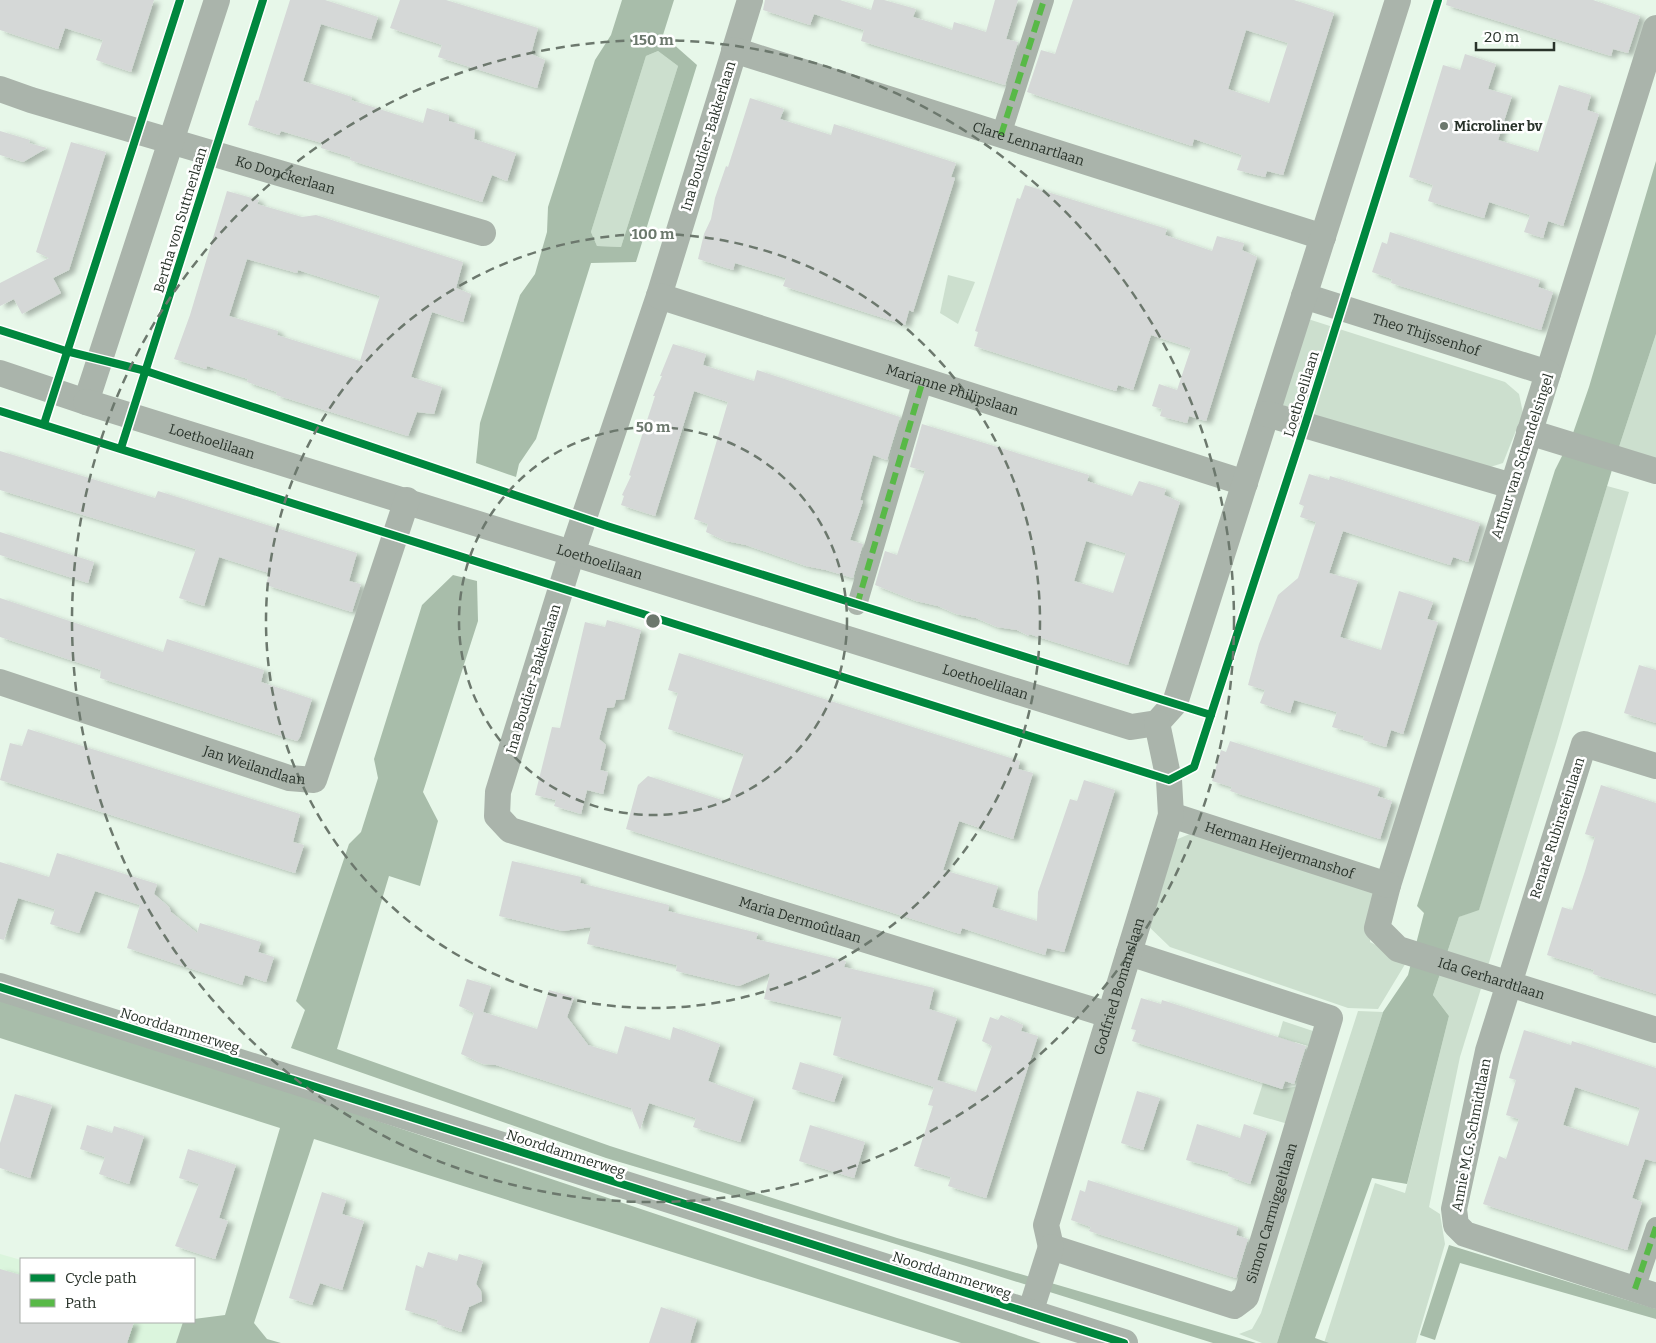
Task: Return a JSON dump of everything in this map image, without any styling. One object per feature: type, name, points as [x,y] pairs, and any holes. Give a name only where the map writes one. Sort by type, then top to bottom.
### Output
[{"type":"street","points":[[0,373],[86,402],[217,0]]},
{"type":"street","name":"Ina Boudier-Bakkerlaan","points":[[497,816],[498,792],[572,554],[659,296],[750,0]]},
{"type":"street","points":[[1001,135],[1044,0]]},
{"type":"street","name":"Loethoelilaan","points":[[86,402],[407,500],[572,554],[1130,728],[1157,723],[1175,703],[1398,0]]},
{"type":"street","name":"Arthur van Schendelsingel","points":[[1388,885],[1656,28]]},
{"type":"street","name":"Clare Lennartlaan","points":[[734,50],[1323,236]]},
{"type":"street","name":"Ko Donckerlaan","points":[[0,89],[483,233]]},
{"type":"street","name":"Marianne Philipslaan","points":[[659,296],[1246,483]]},
{"type":"street","name":"Theo Thijssenhof","points":[[1304,296],[1548,373]]},
{"type":"street","points":[[857,605],[923,380]]},
{"type":"street","points":[[1267,414],[1512,486]]},
{"type":"street","points":[[1529,432],[1656,471]]},
{"type":"street","name":"Jan Weilandlaan","points":[[0,682],[289,778],[314,780],[407,500]]},
{"type":"street","name":"Godfried Bomanslaan","points":[[1048,1257],[1046,1225],[1108,1015],[1171,815],[1169,780],[1157,723]]},
{"type":"street","name":"Renate Rubinsteinlaan","points":[[1508,983],[1584,744],[1656,766]]},
{"type":"street","name":"Herman Heijermanshof","points":[[1171,815],[1388,885]]},
{"type":"street","name":"Maria Dermoûtlaan","points":[[497,816],[510,830],[1108,1015]]},
{"type":"street","name":"Ida Gerhardtlaan","points":[[1388,885],[1377,928],[1398,950],[1656,1030]]},
{"type":"street","name":"Simon Carmiggeltlaan","points":[[1048,1257],[1234,1306],[1246,1297],[1330,1018],[1129,953]]},
{"type":"street","name":"Annie M.G. Schmidtlaan","points":[[1508,983],[1486,1061],[1454,1209],[1456,1225],[1465,1234],[1645,1292]]},
{"type":"street","name":"Noorddammerweg","points":[[0,987],[1033,1304],[1124,1343]]},
{"type":"street","points":[[1645,1292],[1656,1227]]},
{"type":"street","points":[[1033,1304],[1048,1257]]},
{"type":"shaded area","points":[[622,0],[674,0],[663,35],[697,65],[636,262],[591,263],[536,439],[519,464],[516,477],[476,463],[480,423],[520,295],[535,274],[547,232],[548,207],[595,60],[611,35]],"holes":[[[658,51],[678,66],[621,247],[597,246],[591,232],[646,56]]]},
{"type":"shaded area","points":[[658,51],[678,66],[621,247],[597,246],[591,232],[646,56]]},
{"type":"shaded area","points":[[1656,161],[1656,334],[1618,450],[1479,910],[1459,917],[1433,995],[1449,1016],[1407,1184],[1372,1178],[1315,1338],[1329,1343],[1277,1343],[1383,1012],[1408,975],[1424,913],[1417,906],[1555,470],[1572,436],[1589,387]]},
{"type":"shaded area","points":[[948,275],[975,282],[958,324],[940,313]]},
{"type":"shaded area","points":[[1308,319],[1505,382],[1519,394],[1523,413],[1503,463],[1487,468],[1282,405]]},
{"type":"shaded area","points":[[1656,334],[1656,461],[1618,450]]},
{"type":"shaded area","points":[[1607,486],[1629,492],[1557,741],[1460,1057],[1429,1207],[1440,1214],[1445,1244],[1416,1343],[1324,1343],[1375,1183],[1405,1193],[1449,1016],[1433,995],[1459,917],[1479,909]]},
{"type":"shaded area","points":[[453,575],[477,581],[478,621],[423,792],[438,821],[420,886],[389,876],[337,1049],[610,1146],[897,1238],[1256,1343],[1213,1343],[886,1241],[606,1158],[291,1048],[305,1010],[296,1001],[349,844],[361,832],[378,778],[374,759],[422,605]]},
{"type":"shaded area","points":[[1192,833],[1373,891],[1370,942],[1407,961],[1378,1009],[1348,1008],[1170,947],[1144,922],[1173,841]]},
{"type":"shaded area","points":[[0,998],[181,1055],[1041,1343],[961,1343],[314,1139],[254,1323],[267,1339],[281,1343],[176,1343],[183,1323],[195,1323],[195,1319],[225,1315],[280,1128],[0,1038]]},
{"type":"shaded area","points":[[1358,1011],[1383,1012],[1277,1343],[1262,1343],[1239,1334],[1252,1329],[1261,1313]]},
{"type":"shaded area","points":[[1283,1021],[1316,1032],[1312,1047],[1295,1042],[1293,1046],[1277,1041]]},
{"type":"shaded area","points":[[1263,1083],[1282,1089],[1300,1086],[1288,1124],[1253,1114]]},
{"type":"shaded area","points":[[1449,1245],[1656,1309],[1656,1319],[1460,1263],[1435,1340],[1420,1335]]},
{"type":"shaded area","points":[[0,1254],[20,1260],[20,1323],[183,1323],[176,1343],[0,1343]]},
{"type":"building","points":[[0,0],[154,0],[131,72],[96,60],[103,40],[65,28],[58,49],[0,30]]},
{"type":"building","points":[[290,0],[325,0],[378,17],[371,39],[321,24],[303,81],[352,97],[351,100],[423,123],[427,108],[449,115],[449,121],[475,129],[474,139],[516,153],[507,181],[492,175],[482,202],[350,160],[351,157],[321,148],[322,143],[281,131],[279,135],[248,125],[256,100],[258,101]]},
{"type":"building","points":[[400,0],[446,0],[538,28],[531,54],[545,60],[537,88],[438,57],[442,45],[390,28]]},
{"type":"building","points":[[765,0],[840,0],[871,10],[874,0],[884,0],[916,9],[913,17],[952,30],[954,22],[986,32],[995,0],[1018,0],[1006,39],[1018,42],[1005,85],[861,41],[864,30],[814,14],[810,25],[763,10]]},
{"type":"building","points":[[1073,0],[1294,0],[1334,13],[1283,175],[1267,171],[1265,177],[1237,170],[1242,155],[1194,139],[1192,146],[1027,92],[1041,50],[1055,54]],"holes":[[[1246,30],[1288,43],[1269,103],[1228,89]]]},
{"type":"building","points":[[1447,0],[1593,0],[1640,16],[1628,53],[1613,49],[1611,56],[1446,5]]},
{"type":"building","points":[[1465,54],[1496,64],[1488,89],[1512,96],[1498,140],[1538,152],[1559,85],[1591,95],[1587,110],[1599,114],[1563,226],[1548,221],[1543,238],[1524,232],[1530,215],[1489,202],[1484,218],[1428,201],[1433,185],[1409,177],[1443,65],[1460,70]]},
{"type":"building","points":[[750,98],[784,109],[780,119],[831,135],[834,124],[956,163],[951,177],[955,178],[913,312],[909,310],[905,325],[783,286],[786,278],[735,263],[733,270],[698,259],[704,234],[711,219],[715,198],[726,166],[728,167]]},
{"type":"building","points":[[0,131],[30,140],[29,143],[47,148],[23,162],[0,155]]},
{"type":"building","points":[[71,142],[106,152],[69,270],[53,278],[61,293],[22,314],[14,299],[0,306],[0,283],[49,258],[36,252]]},
{"type":"building","points":[[1025,185],[1167,229],[1165,235],[1212,251],[1217,236],[1244,243],[1242,250],[1257,257],[1206,421],[1189,416],[1187,423],[1160,416],[1162,409],[1152,406],[1159,384],[1177,390],[1191,348],[1151,335],[1133,390],[1118,385],[1116,391],[974,346],[978,332],[975,331],[1010,220],[1017,198],[1020,199]]},
{"type":"building","points":[[227,191],[259,200],[257,204],[302,217],[316,215],[463,262],[456,288],[471,294],[463,322],[432,312],[411,377],[442,387],[434,414],[417,412],[408,436],[276,395],[277,392],[247,382],[248,379],[207,366],[206,369],[174,359],[190,315]],"holes":[[[247,259],[297,273],[298,270],[380,296],[360,361],[277,335],[278,331],[229,316]]]},
{"type":"building","points":[[1390,232],[1540,280],[1538,287],[1553,292],[1541,330],[1391,283],[1392,279],[1372,272],[1382,242],[1387,244]]},
{"type":"building","points":[[673,344],[706,354],[703,365],[754,381],[757,370],[900,417],[887,460],[873,455],[860,500],[863,501],[850,540],[863,544],[853,578],[806,566],[746,545],[726,541],[706,532],[708,524],[694,519],[728,402],[694,391],[655,516],[621,505],[624,496],[622,495],[631,476],[629,475],[655,396],[653,396]]},
{"type":"building","points":[[922,424],[1089,475],[1087,481],[1132,496],[1139,481],[1166,489],[1164,495],[1180,502],[1128,665],[1029,634],[1029,636],[1017,630],[997,627],[976,618],[956,614],[938,606],[916,601],[875,585],[885,551],[897,555],[925,471],[910,467]],"holes":[[[1086,541],[1126,553],[1113,593],[1074,581]]]},
{"type":"building","points":[[0,451],[155,498],[158,491],[357,553],[349,581],[361,584],[352,612],[266,585],[269,573],[219,557],[204,606],[179,598],[196,549],[0,490]]},
{"type":"building","points":[[1309,474],[1329,480],[1330,476],[1480,523],[1468,562],[1453,557],[1450,565],[1343,531],[1329,573],[1358,581],[1340,637],[1381,650],[1399,591],[1433,602],[1427,619],[1438,622],[1403,734],[1391,730],[1386,747],[1363,740],[1364,736],[1332,727],[1337,712],[1294,700],[1290,713],[1260,703],[1265,690],[1248,685],[1259,644],[1278,595],[1298,578],[1316,522],[1300,517],[1304,506],[1299,504]]},
{"type":"building","points":[[0,532],[94,562],[88,583],[0,555]]},
{"type":"building","points":[[0,598],[163,652],[167,639],[264,670],[261,682],[312,699],[300,737],[297,741],[100,678],[101,670],[0,637]]},
{"type":"building","points":[[607,620],[641,630],[624,699],[616,700],[614,707],[607,708],[599,739],[606,745],[600,770],[608,772],[603,794],[587,790],[581,814],[554,806],[556,800],[535,795],[552,727],[560,728],[585,622],[605,627]]},
{"type":"building","points":[[679,653],[1020,761],[1018,769],[1033,773],[1013,839],[959,821],[943,870],[998,886],[992,907],[1037,921],[1038,892],[1070,799],[1077,801],[1084,780],[1115,790],[1064,952],[1047,948],[1045,955],[962,928],[960,934],[626,829],[638,785],[648,776],[728,802],[744,754],[668,729],[678,693],[668,690]]},
{"type":"building","points":[[1639,665],[1656,670],[1656,723],[1624,713]]},
{"type":"building","points":[[28,729],[300,814],[293,842],[304,845],[295,873],[0,780],[10,743],[22,746]]},
{"type":"building","points":[[1230,741],[1380,788],[1377,796],[1392,801],[1380,839],[1230,791],[1232,787],[1212,781],[1221,750],[1226,752]]},
{"type":"building","points":[[1601,785],[1656,803],[1656,994],[1593,974],[1594,970],[1547,955],[1562,907],[1572,910],[1585,871],[1595,837],[1585,834]]},
{"type":"building","points":[[57,853],[157,884],[154,894],[169,907],[171,912],[197,933],[200,923],[261,942],[258,952],[274,957],[266,982],[245,975],[242,985],[127,948],[140,905],[95,891],[79,933],[50,924],[55,909],[18,898],[4,940],[0,939],[0,862],[49,877]]},
{"type":"building","points":[[512,861],[581,877],[580,883],[669,905],[668,911],[758,933],[756,939],[846,961],[844,967],[934,988],[929,1009],[957,1018],[937,1080],[976,1092],[992,1046],[982,1041],[990,1017],[998,1020],[1001,1015],[1023,1025],[1021,1031],[1038,1036],[986,1198],[948,1186],[951,1177],[914,1166],[933,1106],[928,1105],[934,1087],[833,1055],[842,1017],[764,999],[770,973],[739,986],[676,971],[677,965],[587,944],[591,927],[563,931],[499,916]]},
{"type":"building","points":[[467,979],[491,986],[483,1012],[537,1029],[549,990],[574,997],[567,1017],[588,1045],[617,1054],[625,1026],[670,1040],[673,1027],[720,1044],[708,1081],[754,1098],[740,1142],[693,1127],[696,1118],[649,1103],[640,1130],[631,1108],[496,1065],[483,1064],[461,1054],[474,1013],[459,1006]]},
{"type":"building","points":[[1141,998],[1161,1004],[1162,1000],[1306,1046],[1294,1084],[1285,1081],[1282,1089],[1132,1041],[1136,1030],[1131,1029]]},
{"type":"building","points":[[1524,1030],[1571,1045],[1572,1041],[1656,1068],[1656,1162],[1645,1159],[1632,1198],[1642,1202],[1627,1250],[1483,1204],[1499,1156],[1506,1159],[1519,1119],[1506,1115],[1516,1080],[1509,1078]],"holes":[[[1575,1087],[1640,1108],[1628,1146],[1563,1125]]]},
{"type":"building","points":[[800,1062],[843,1075],[834,1102],[792,1089]]},
{"type":"building","points":[[1137,1091],[1160,1098],[1143,1150],[1121,1143]]},
{"type":"building","points":[[15,1094],[52,1105],[30,1178],[0,1168],[0,1143]]},
{"type":"building","points":[[1197,1124],[1240,1138],[1244,1124],[1267,1132],[1250,1184],[1228,1176],[1229,1172],[1186,1160]]},
{"type":"building","points":[[87,1125],[112,1133],[114,1126],[144,1136],[129,1184],[99,1174],[105,1157],[80,1149]]},
{"type":"building","points":[[810,1125],[865,1142],[854,1178],[799,1161]]},
{"type":"building","points":[[188,1149],[236,1165],[219,1218],[228,1221],[215,1259],[175,1246],[199,1184],[179,1178]]},
{"type":"building","points":[[1088,1180],[1238,1227],[1236,1235],[1248,1239],[1236,1278],[1089,1231],[1091,1227],[1071,1220],[1080,1190],[1085,1192]]},
{"type":"building","points":[[322,1192],[346,1200],[342,1214],[364,1221],[342,1290],[320,1283],[312,1305],[289,1298]]},
{"type":"building","points":[[428,1252],[457,1261],[459,1254],[483,1261],[476,1284],[481,1291],[482,1301],[469,1307],[461,1332],[437,1324],[438,1320],[405,1310],[416,1265],[423,1268]]},
{"type":"building","points":[[0,1269],[20,1275],[20,1323],[134,1323],[127,1343],[0,1343]]},
{"type":"building","points":[[661,1307],[697,1319],[690,1343],[649,1343]]},
{"type":"marked path","points":[[1001,135],[1044,0]]},
{"type":"marked path","points":[[857,605],[923,380]]},
{"type":"marked path","points":[[1635,1289],[1656,1227]]},
{"type":"cycle path","points":[[44,424],[180,0]]},
{"type":"cycle path","name":"Bertha von Suttnerlaan","points":[[121,448],[263,0]]},
{"type":"cycle path","points":[[0,411],[1169,780],[1194,767],[1305,425],[1438,0]]},
{"type":"cycle path","points":[[0,330],[66,351],[146,371],[607,526],[1211,715]]},
{"type":"cycle path","points":[[0,987],[1124,1343]]},
{"type":"place","name":"Microliner bv","points":[[1444,126]]}]
